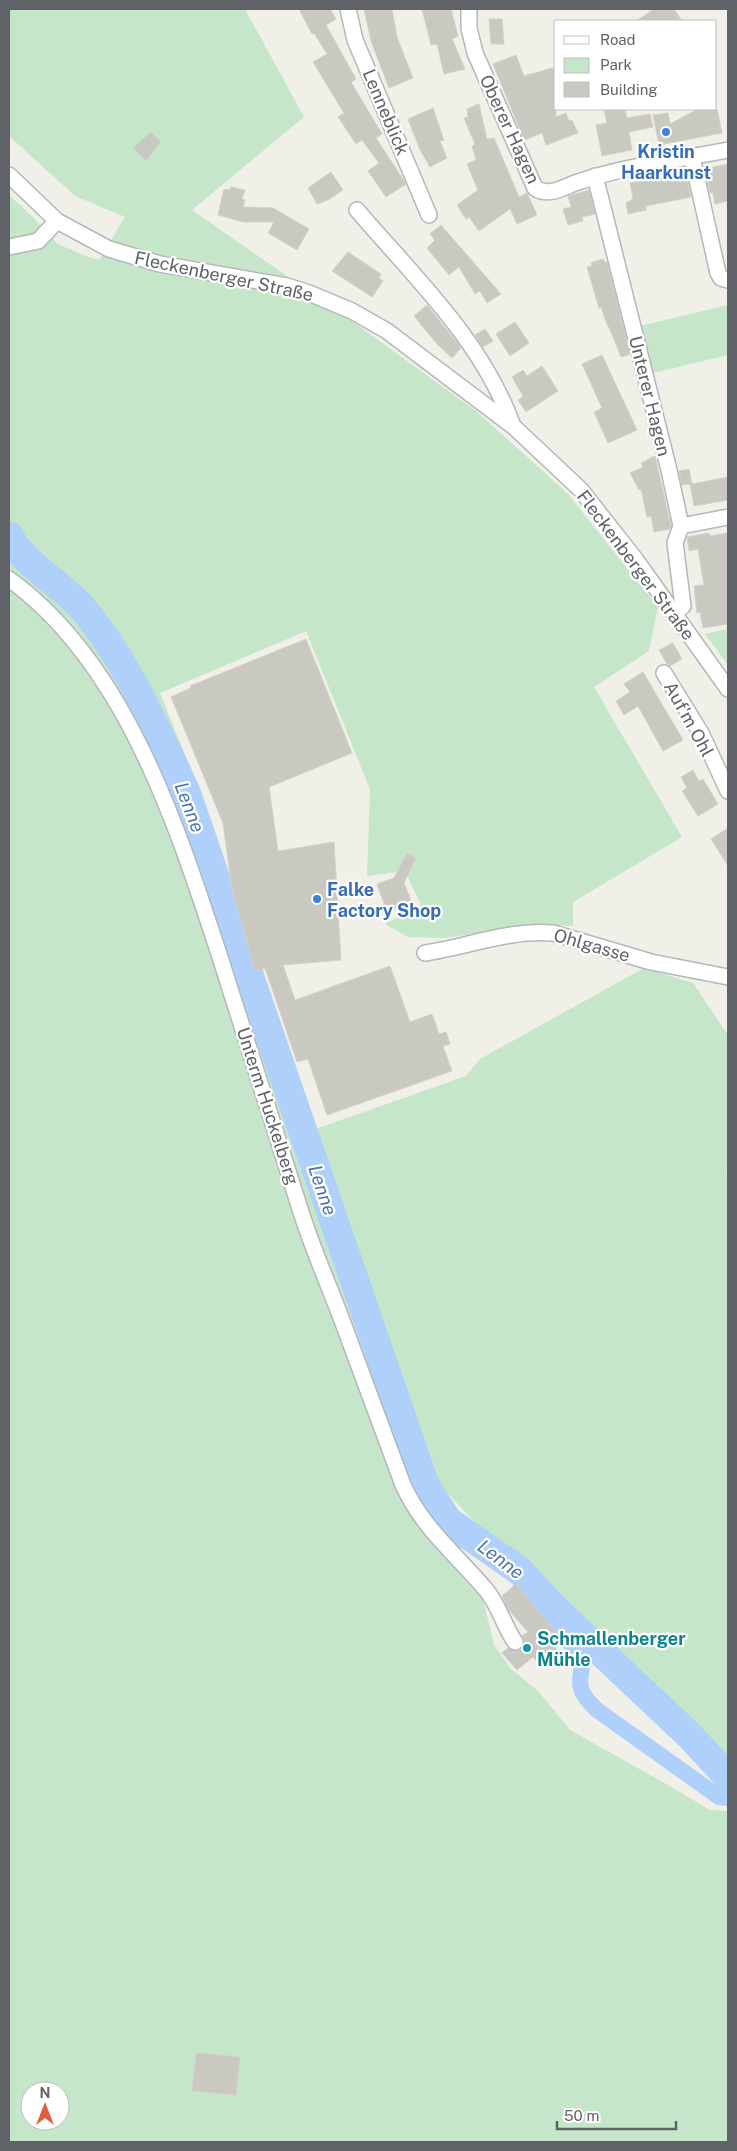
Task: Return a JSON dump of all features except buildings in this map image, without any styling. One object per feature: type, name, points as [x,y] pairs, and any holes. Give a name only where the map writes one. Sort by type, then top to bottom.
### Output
[{"type":"street","name":"Lenneblick","points":[[348,9],[355,40],[429,215]]},
{"type":"street","name":"Oberer Hagen","points":[[469,9],[469,28],[475,53],[536,188],[543,192],[550,192],[595,176],[728,150]]},
{"type":"street","points":[[692,157],[718,273],[721,278],[728,280]]},
{"type":"street","name":"Fleckenberger Straße","points":[[9,176],[57,221],[109,248],[160,264],[287,286],[341,306],[387,331],[514,427],[581,490],[636,560],[728,689]]},
{"type":"street","name":"Unterer Hagen","points":[[595,176],[669,470],[680,526],[675,543],[683,606],[674,613]]},
{"type":"street","name":"Fleckenberger Straße","points":[[357,210],[436,298],[463,334],[500,394],[514,427]]},
{"type":"street","points":[[9,247],[38,241],[57,221]]},
{"type":"street","points":[[680,526],[728,517]]},
{"type":"street","name":"Unterm Huckelberg","points":[[9,579],[39,603],[64,628],[87,659],[124,716],[146,758],[164,799],[196,886],[259,1075],[302,1215],[403,1485],[416,1511],[428,1528],[488,1592],[515,1642]]},
{"type":"street","name":"Auf'm Ohl","points":[[664,673],[700,733],[728,792]]},
{"type":"street","name":"Ohlgasse","points":[[425,952],[520,934],[544,932],[651,962],[728,977]]},
{"type":"green space","points":[[9,9],[245,9],[304,117],[192,210],[356,324],[476,411],[568,494],[658,607],[649,651],[594,687],[682,837],[573,902],[573,926],[539,924],[445,938],[408,937],[385,924],[421,905],[405,871],[367,876],[370,789],[306,631],[160,693],[200,791],[254,973],[310,1131],[466,1076],[480,1059],[644,968],[693,983],[728,1035],[728,1172],[726,1174],[728,1176],[728,1757],[605,1662],[429,1473],[484,1603],[494,1645],[510,1668],[538,1691],[570,1730],[710,1810],[728,1811],[728,2142],[9,2142],[9,195],[58,244],[99,260],[125,217],[75,196],[9,136]]},
{"type":"green space","points":[[728,305],[728,355],[653,373],[640,326]]},
{"type":"green space","points":[[728,629],[728,665],[705,634]]},
{"type":"waterway","name":"Lenne","points":[[9,536],[25,557],[75,601],[100,630],[141,698],[186,792],[425,1485],[448,1521],[520,1571],[551,1605],[690,1736],[728,1777]]},
{"type":"waterway","points":[[551,1605],[554,1626],[583,1658],[580,1681],[582,1692],[590,1703],[597,1710],[719,1797],[728,1798]]},
{"type":"place","name":"Kristin Haarkunst","points":[[666,132]]},
{"type":"place","name":"Falke Factory Shop","points":[[317,899]]},
{"type":"place","name":"Schmallenberger Mühle","points":[[527,1648]]}]
